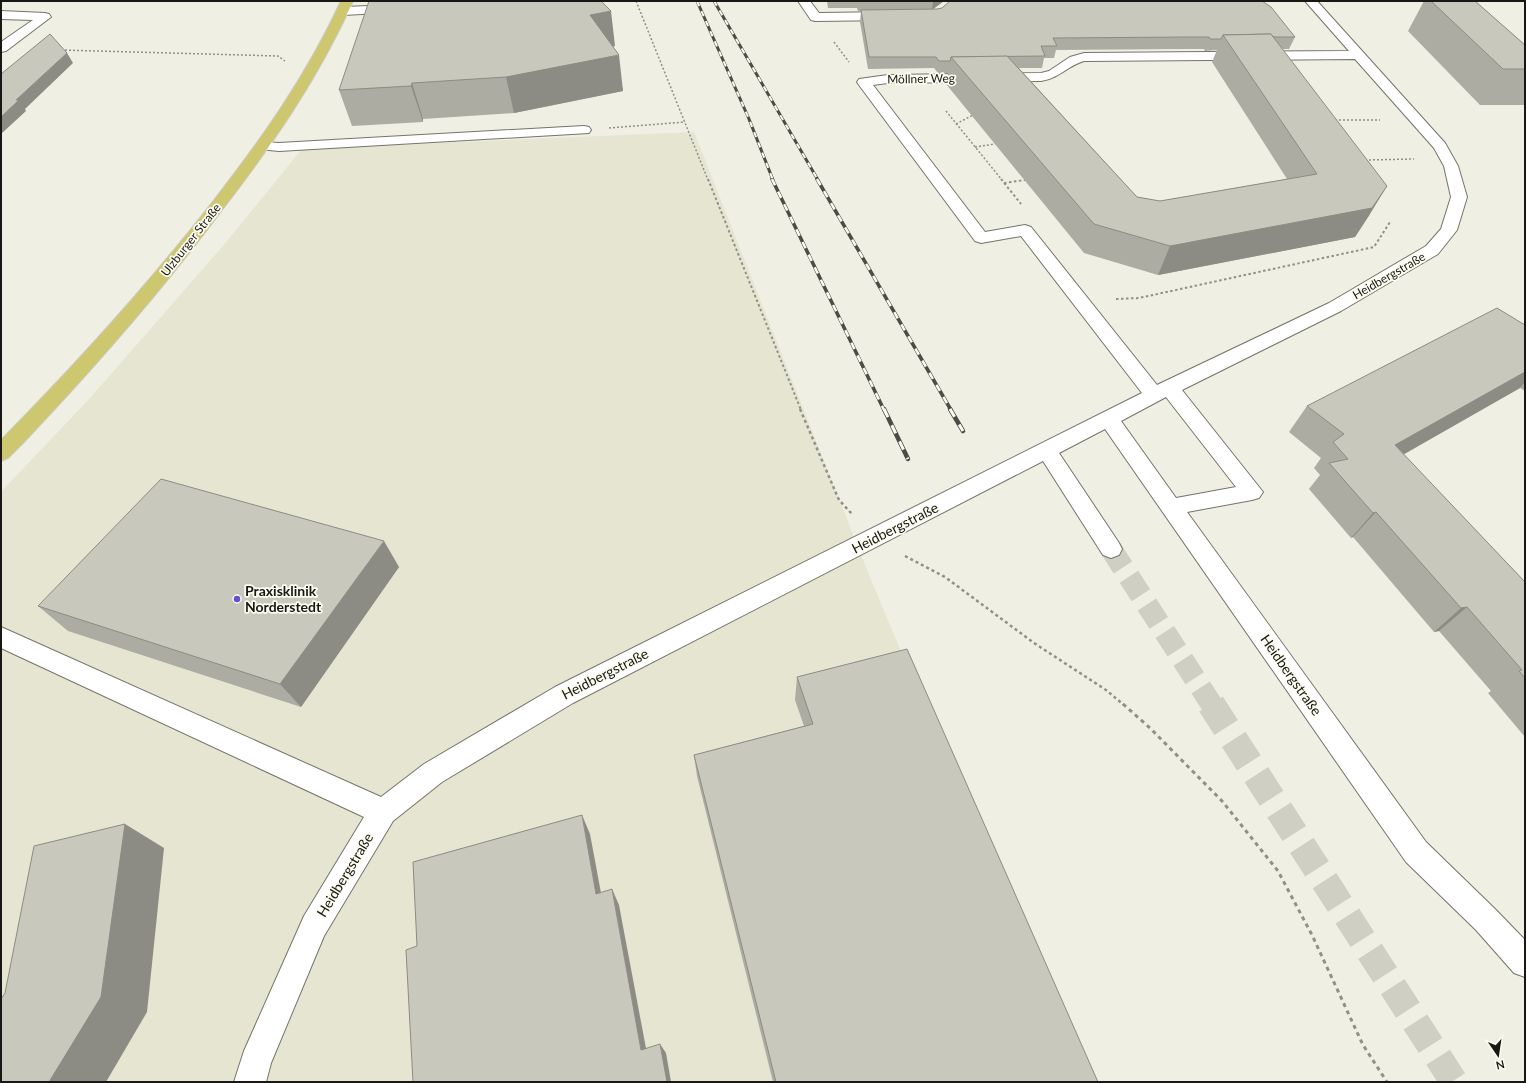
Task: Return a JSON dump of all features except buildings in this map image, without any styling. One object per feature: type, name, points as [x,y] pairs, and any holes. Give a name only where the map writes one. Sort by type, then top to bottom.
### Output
[{"type":"main road","name":"Ulzburger Straße","points":[[1,453],[128,318],[174,262],[264,146],[315,68],[345,6]]},
{"type":"street","points":[[804,1],[815,17],[903,16]]},
{"type":"street","name":"Heidbergstraße","points":[[250,1082],[255,1062],[314,926],[384,812],[433,773],[564,695],[873,539],[1161,391],[1335,307],[1432,250],[1449,230],[1459,197],[1451,166],[1440,146],[1311,1]]},
{"type":"street","points":[[1,15],[12,5]]},
{"type":"street","points":[[345,6],[408,8]]},
{"type":"street","points":[[1,15],[45,17],[1,48]]},
{"type":"street","name":"Möllner Weg","points":[[1161,391],[1025,230],[981,238],[864,82],[888,79],[1031,78],[1051,74],[1074,59],[1084,57],[1360,55]]},
{"type":"street","points":[[264,146],[279,148],[584,130]]},
{"type":"street","points":[[1161,391],[1252,492],[1172,507]]},
{"type":"street","name":"Heidbergstraße","points":[[1108,418],[1416,852],[1486,920],[1525,962]]},
{"type":"street","points":[[1046,450],[1111,549]]},
{"type":"street","points":[[1,637],[384,812]]},
{"type":"street","name":"Heidbergstraße","points":[[1486,920],[1525,941]]},
{"type":"path","points":[[636,1],[797,402],[839,500]]},
{"type":"path","points":[[815,17],[864,82]]},
{"type":"path","points":[[56,50],[278,56],[294,68],[315,68]]},
{"type":"path","points":[[946,111],[1024,208]]},
{"type":"path","points":[[1333,120],[1417,120]]},
{"type":"path","points":[[584,130],[685,122]]},
{"type":"path","points":[[975,147],[995,144]]},
{"type":"path","points":[[1362,160],[1447,159]]},
{"type":"path","points":[[1004,183],[1025,180]]},
{"type":"path","points":[[1116,299],[1139,298],[1374,247],[1390,222]]},
{"type":"path","points":[[873,539],[945,577],[1034,643],[1106,690],[1150,728],[1222,801],[1278,871],[1312,935],[1363,1045],[1387,1082]]},
{"type":"shaded area","points":[[694,132],[869,575],[1081,1082],[1,1082],[1,492],[91,397],[223,246],[302,149]]},
{"type":"tunnel","points":[[1111,549],[1212,705]]},
{"type":"tunnel","points":[[1211,704],[1454,1082]]},
{"type":"railway","points":[[697,1],[749,119],[773,180]]},
{"type":"railway","points":[[714,1],[818,180]]},
{"type":"railway","points":[[772,179],[884,410]]},
{"type":"railway","points":[[817,179],[951,410]]},
{"type":"railway","points":[[884,409],[908,459]]},
{"type":"railway","points":[[950,409],[963,431]]},
{"type":"place","name":"Praxisklinik Norderstedt","points":[[237,599]]}]
